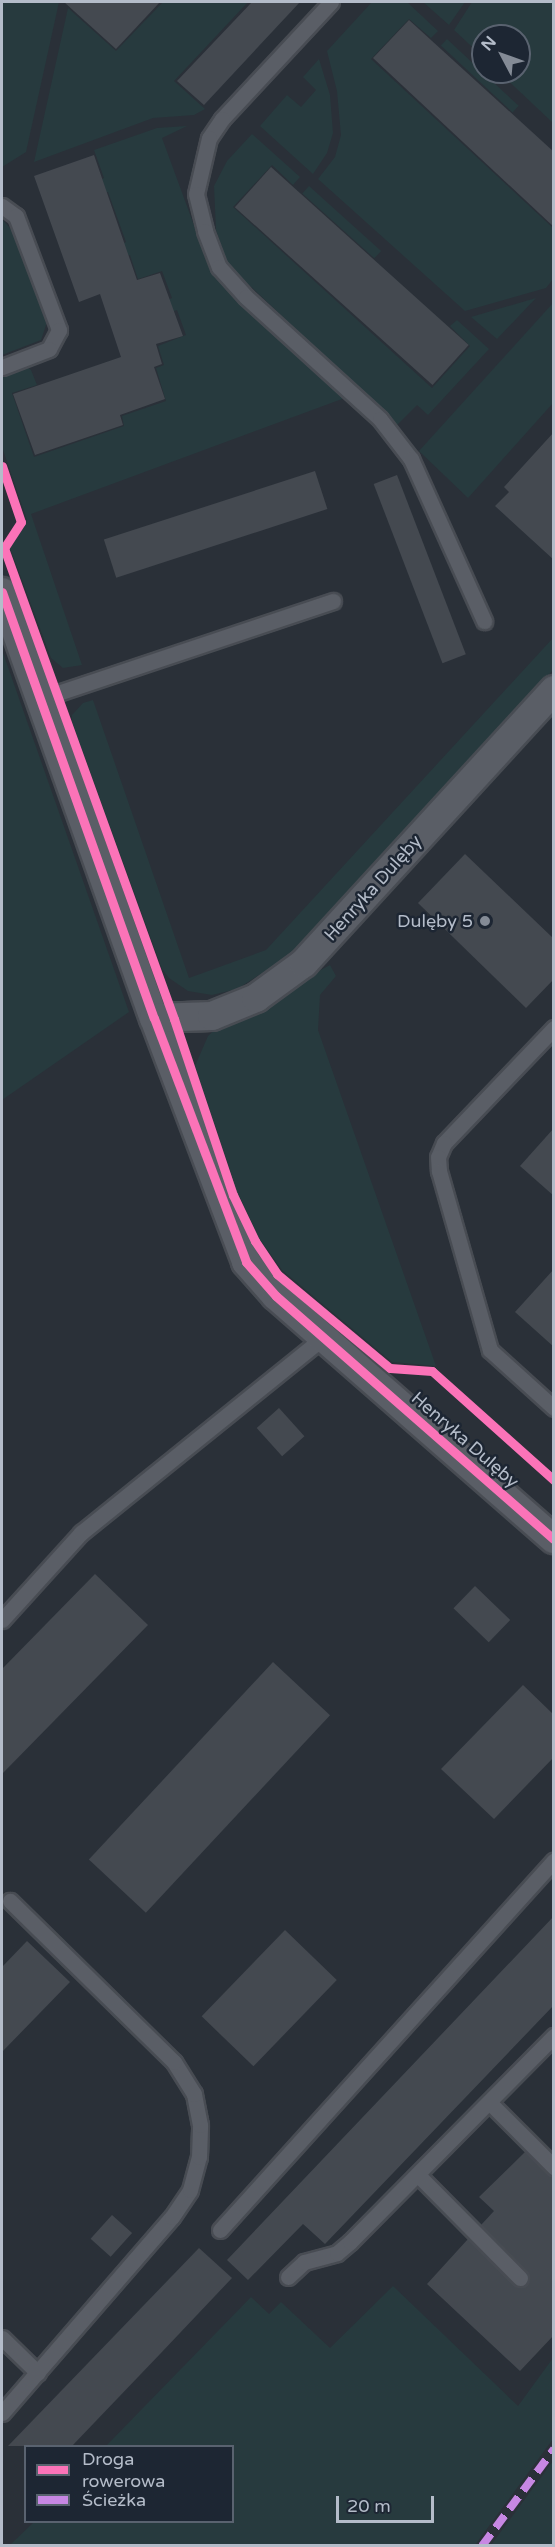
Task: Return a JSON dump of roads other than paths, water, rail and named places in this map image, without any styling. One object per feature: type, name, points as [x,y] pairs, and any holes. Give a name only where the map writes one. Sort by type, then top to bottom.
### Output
[{"type":"street","name":"Henryka Dulęby","points":[[2,592],[238,1247],[276,1296],[554,1539]]},
{"type":"street","name":"Henryka Dulęby","points":[[154,1018],[212,1016],[255,998],[304,963],[554,690]]},
{"type":"lane","points":[[331,2],[222,119],[209,138],[196,194],[205,231],[219,267],[246,297],[380,419],[411,459],[484,621]]},
{"type":"lane","points":[[2,206],[16,216],[58,330],[49,349],[2,367]]},
{"type":"lane","points":[[40,699],[333,601]]},
{"type":"lane","points":[[554,1028],[444,1143],[438,1157],[439,1171],[490,1350],[554,1408]]},
{"type":"lane","points":[[2,1620],[81,1533],[324,1336]]},
{"type":"lane","points":[[220,2230],[554,1861]]},
{"type":"lane","points":[[2,2413],[172,2217],[190,2190],[198,2157],[200,2125],[194,2094],[174,2062],[10,1901]]},
{"type":"lane","points":[[288,2277],[304,2262],[337,2253],[490,2103],[554,2036]]},
{"type":"lane","points":[[490,2103],[554,2167]]},
{"type":"lane","points":[[418,2175],[520,2278]]},
{"type":"lane","points":[[2,2338],[38,2373]]},
{"type":"place","name":"Dulęby 5","points":[[485,921]]}]
